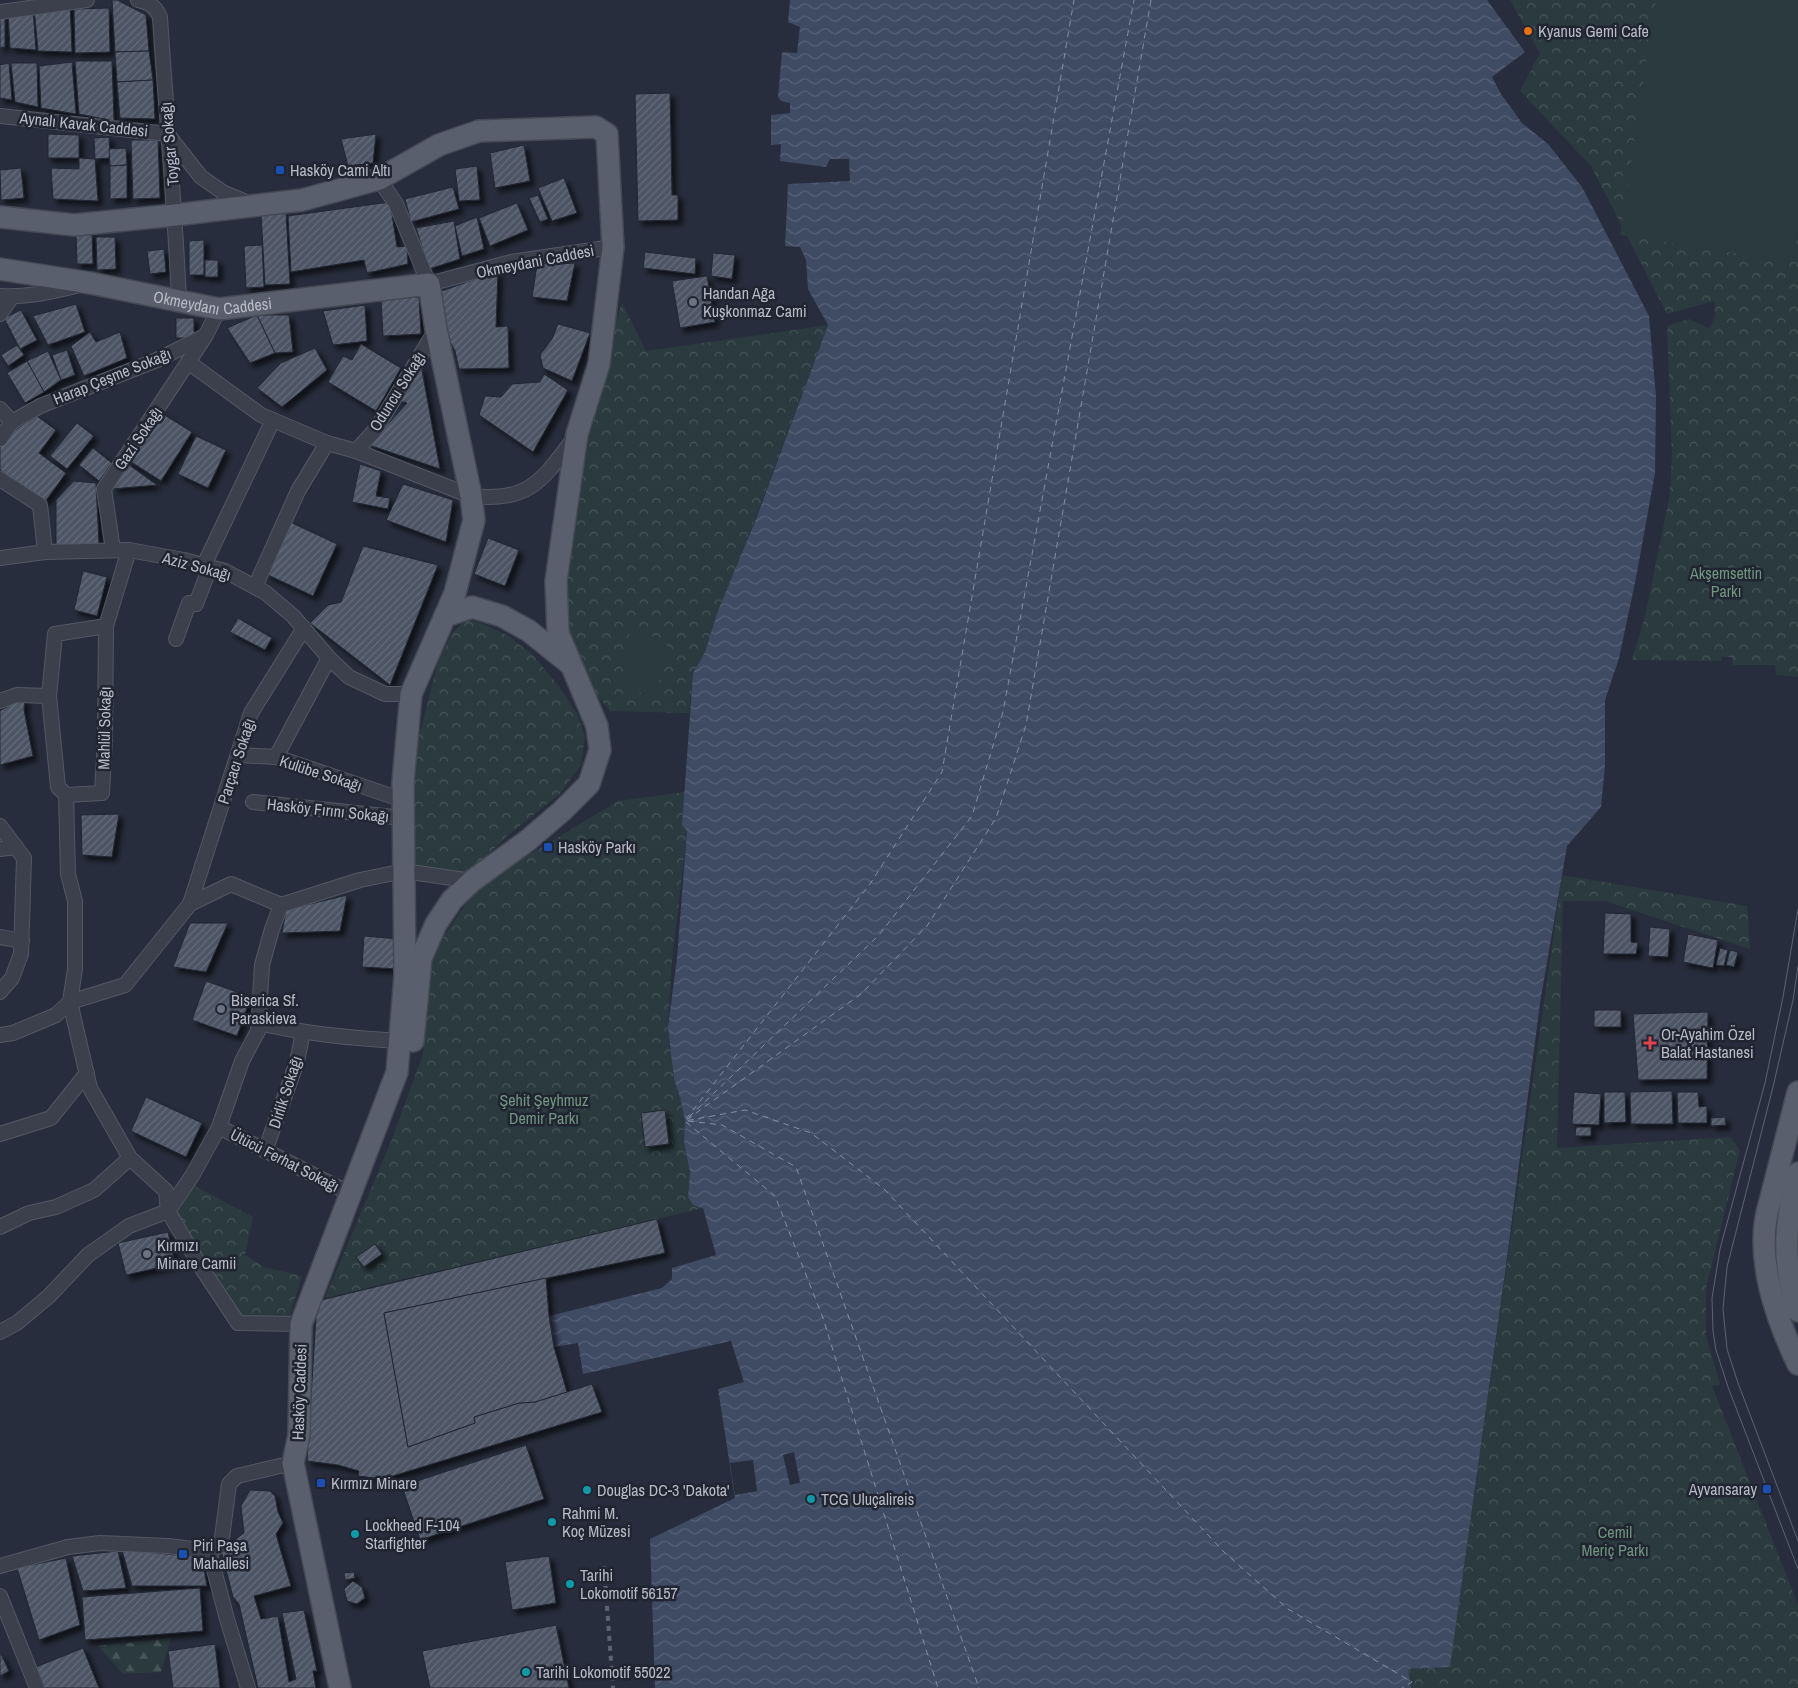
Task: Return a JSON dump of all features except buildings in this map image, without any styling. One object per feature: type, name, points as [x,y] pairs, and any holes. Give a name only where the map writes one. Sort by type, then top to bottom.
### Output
[{"type":"main road","points":[[0,217],[74,224],[175,215],[302,200],[379,179],[439,145],[479,131],[596,127],[607,134],[613,247],[599,364],[577,434],[556,581],[558,633],[597,726],[600,750],[589,784],[562,811],[527,841],[472,881],[452,900],[436,924],[421,958],[412,1053],[400,1095],[363,1163]]},
{"type":"main road","name":"Okmeydanı Caddesi","points":[[0,269],[90,282],[219,309],[428,284]]},
{"type":"main road","points":[[363,1163],[397,1072],[405,976],[403,782],[411,694],[455,593],[474,520],[472,496],[428,284]]},
{"type":"main road","points":[[445,616],[472,608],[502,616],[529,631],[570,664]]},
{"type":"main road","points":[[1798,1092],[1765,1224],[1766,1263],[1774,1303],[1798,1364]]},
{"type":"main road","name":"Hasköy Caddesi","points":[[340,1688],[293,1463],[299,1435],[301,1324],[363,1163]]},
{"type":"main road","points":[[1797,1303],[1787,1268],[1786,1232],[1789,1207],[1798,1173]]},
{"type":"street","points":[[0,12],[87,0]]},
{"type":"street","name":"Toygar Sokağı","points":[[138,0],[149,3],[156,8],[160,17],[175,215],[179,301]]},
{"type":"street","name":"Aynalı Kavak Caddesi","points":[[0,116],[168,134]]},
{"type":"street","points":[[168,134],[201,177],[224,193],[254,205]]},
{"type":"street","points":[[379,179],[396,204],[428,284]]},
{"type":"street","name":"Okmeydani Caddesi","points":[[428,284],[511,262],[613,247]]},
{"type":"street","points":[[0,314],[6,296],[43,294],[90,282]]},
{"type":"street","points":[[206,336],[219,309]]},
{"type":"street","name":"Oduncu Sokağı","points":[[356,451],[376,429],[436,329]]},
{"type":"street","name":"Gazi Sokağı","points":[[113,550],[104,489],[206,336]]},
{"type":"street","name":"Harap Çeşme Sokağı","points":[[0,439],[12,422],[40,406],[157,360],[206,336]]},
{"type":"street","points":[[188,362],[261,414],[327,443],[356,451],[472,496],[490,498],[520,494],[544,477],[577,434]]},
{"type":"street","points":[[0,409],[12,422]]},
{"type":"street","points":[[176,639],[189,602],[196,604],[207,566],[274,420]]},
{"type":"street","points":[[255,587],[298,491],[327,443]]},
{"type":"street","points":[[0,479],[40,505],[45,552]]},
{"type":"street","points":[[129,550],[106,626],[55,634],[49,696],[58,787],[66,795],[68,874],[75,901],[75,969],[70,1002],[90,1088],[130,1158],[166,1191],[168,1211],[201,1267],[238,1323],[301,1324]]},
{"type":"street","name":"Aziz Sokağı","points":[[0,558],[45,552],[129,550],[226,571],[273,599],[293,616],[329,658],[349,677],[385,694],[411,694]]},
{"type":"street","name":"Mahlül Sokağı","points":[[66,795],[102,793],[105,739],[106,626]]},
{"type":"street","name":"Parçacı Sokağı","points":[[190,904],[251,713],[304,628]]},
{"type":"street","points":[[276,757],[329,658]]},
{"type":"street","points":[[0,701],[17,695],[49,696]]},
{"type":"street","name":"Kulübe Sokağı","points":[[238,755],[276,757],[403,809]]},
{"type":"street","name":"Hasköy Fırını Sokağı","points":[[253,802],[403,809]]},
{"type":"street","points":[[0,826],[24,858],[21,954],[12,978],[0,992]]},
{"type":"street","points":[[0,849],[16,847]]},
{"type":"street","points":[[0,1035],[14,1032],[56,1015],[70,1002],[125,985],[190,904],[231,884],[281,906],[360,880],[404,872],[472,881]]},
{"type":"street","points":[[0,1332],[17,1323],[49,1296],[88,1255],[129,1226],[168,1211],[192,1176],[219,1126],[242,1061],[258,1031],[262,965],[272,928],[281,906]]},
{"type":"street","points":[[0,937],[22,941]]},
{"type":"street","points":[[259,1022],[303,1032],[400,1041]]},
{"type":"street","name":"Dirlik Sokağı","points":[[265,1152],[297,1062],[303,1032]]},
{"type":"street","points":[[0,1134],[51,1118],[86,1074]]},
{"type":"street","name":"Ütücü Ferhat Sokağı","points":[[219,1126],[265,1152],[351,1194]]},
{"type":"street","points":[[0,1227],[29,1213],[56,1207],[94,1190],[130,1158]]},
{"type":"street","points":[[0,1566],[68,1547],[100,1543],[168,1546],[209,1551],[220,1545],[229,1484],[237,1476],[293,1463]]},
{"type":"street","points":[[209,1551],[248,1688]]},
{"type":"street","points":[[0,1596],[37,1688]]},
{"type":"green space","name":"Akşemsettin Parkı","points":[[1510,0],[1798,0],[1798,677],[1776,675],[1775,665],[1733,665],[1731,657],[1722,657],[1722,661],[1632,660],[1646,612],[1669,499],[1672,456],[1667,326],[1689,319],[1708,328],[1715,316],[1714,301],[1667,314],[1591,166],[1520,91],[1540,53]]},
{"type":"green space","points":[[1656,0],[1798,0],[1798,232],[1793,262],[1620,235]]},
{"type":"green space","points":[[622,303],[646,351],[828,325],[705,652],[693,673],[689,713],[610,711],[570,664],[556,581],[577,434]]},
{"type":"green space","points":[[467,619],[507,635],[532,654],[558,685],[576,712],[585,736],[581,765],[560,794],[508,835],[463,879],[411,872],[412,795],[416,749],[438,661],[453,632]]},
{"type":"green space","points":[[630,631],[668,640],[656,696],[620,688]]},
{"type":"green space","name":"Şehit Şeyhmuz Demir Parkı","points":[[685,792],[682,825],[687,831],[672,962],[668,1027],[674,1079],[685,1121],[684,1143],[690,1172],[688,1196],[703,1208],[325,1298],[392,1139],[423,1054],[433,952],[479,885],[618,801]]},
{"type":"green space","name":"Cemil Meriç Parkı","points":[[1562,875],[1747,906],[1750,949],[1605,901],[1563,901],[1557,1148],[1730,1137],[1740,1150],[1706,1288],[1706,1335],[1720,1385],[1712,1386],[1798,1605],[1798,1688],[1411,1688],[1408,1669],[1450,1666]]},
{"type":"green space","points":[[193,1185],[253,1217],[245,1255],[264,1267],[302,1276],[290,1315],[279,1321],[245,1317],[236,1312],[175,1213]]},
{"type":"green space","points":[[171,1638],[161,1672],[123,1674],[98,1646]]},
{"type":"water","points":[[790,0],[1487,0],[1525,52],[1492,77],[1501,94],[1522,123],[1548,144],[1582,187],[1649,316],[1656,397],[1655,473],[1619,658],[1605,700],[1605,766],[1601,807],[1567,846],[1540,1003],[1505,1273],[1450,1667],[1408,1669],[1411,1688],[655,1688],[650,1539],[735,1498],[718,1389],[744,1382],[731,1341],[583,1374],[578,1343],[554,1347],[549,1316],[662,1288],[672,1279],[672,1268],[716,1255],[703,1208],[693,1205],[688,1197],[690,1172],[684,1143],[685,1121],[674,1079],[668,1027],[677,958],[687,831],[682,825],[693,673],[705,652],[718,611],[756,519],[828,325],[808,289],[806,260],[800,247],[785,246],[788,184],[850,181],[849,159],[830,159],[826,167],[780,161],[781,144],[771,145],[771,115],[790,113],[790,103],[781,101],[778,97],[782,52],[797,53],[800,27],[788,22]]},
{"type":"pier","points":[[794,1452],[800,1483],[790,1485],[783,1455]]},
{"type":"pier","points":[[753,1460],[757,1491],[735,1495],[730,1463]]},
{"type":"ferry route","points":[[686,1119],[870,884],[942,772],[1074,0]]},
{"type":"ferry route","points":[[689,1117],[879,935],[972,816],[1003,712],[1134,0]]},
{"type":"ferry route","points":[[1151,0],[1026,725],[996,818],[927,926],[861,994],[685,1121],[745,1110],[811,1133],[884,1189],[1224,1552],[1288,1609],[1412,1682],[1402,1688]]},
{"type":"ferry route","points":[[688,1121],[722,1125],[796,1167],[979,1688]]},
{"type":"ferry route","points":[[686,1122],[775,1196],[823,1318],[938,1688]]},
{"type":"tram line","points":[[1798,909],[1783,997],[1765,1083],[1720,1249],[1712,1298],[1713,1331],[1716,1350],[1728,1387],[1798,1569]]},
{"type":"tram line","points":[[1798,966],[1793,1000],[1773,1087],[1727,1267],[1723,1309],[1727,1349],[1798,1541]]},
{"type":"railway","points":[[604,1566],[613,1688]]},
{"type":"place","name":"Kyanus Gemi Cafe","points":[[1528,31]]},
{"type":"place","name":"Hasköy Cami Altı","points":[[280,170]]},
{"type":"place","name":"Handan Ağa Kuşkonmaz Cami","points":[[693,302]]},
{"type":"place","name":"Hasköy Parkı","points":[[548,847]]},
{"type":"place","name":"Biserica Sf. Paraskieva","points":[[221,1009]]},
{"type":"place","name":"Or-Ayahim Özel Balat Hastanesi","points":[[1650,1043]]},
{"type":"place","name":"Kırmızı Minare Camii","points":[[147,1254]]},
{"type":"place","name":"Kırmızı Minare","points":[[321,1483]]},
{"type":"place","name":"Ayvansaray","points":[[1767,1489]]},
{"type":"place","name":"Douglas DC-3 'Dakota'","points":[[587,1490]]},
{"type":"place","name":"TCG Uluçalireis","points":[[811,1499]]},
{"type":"place","name":"Rahmi M. Koç Müzesi","points":[[552,1522]]},
{"type":"place","name":"Lockheed F-104 Starfighter","points":[[355,1534]]},
{"type":"place","name":"Piri Paşa Mahallesi","points":[[183,1554]]},
{"type":"place","name":"Tarihi Lokomotif 56157","points":[[570,1584]]},
{"type":"place","name":"Tarihi Lokomotif 55022","points":[[526,1672]]}]
